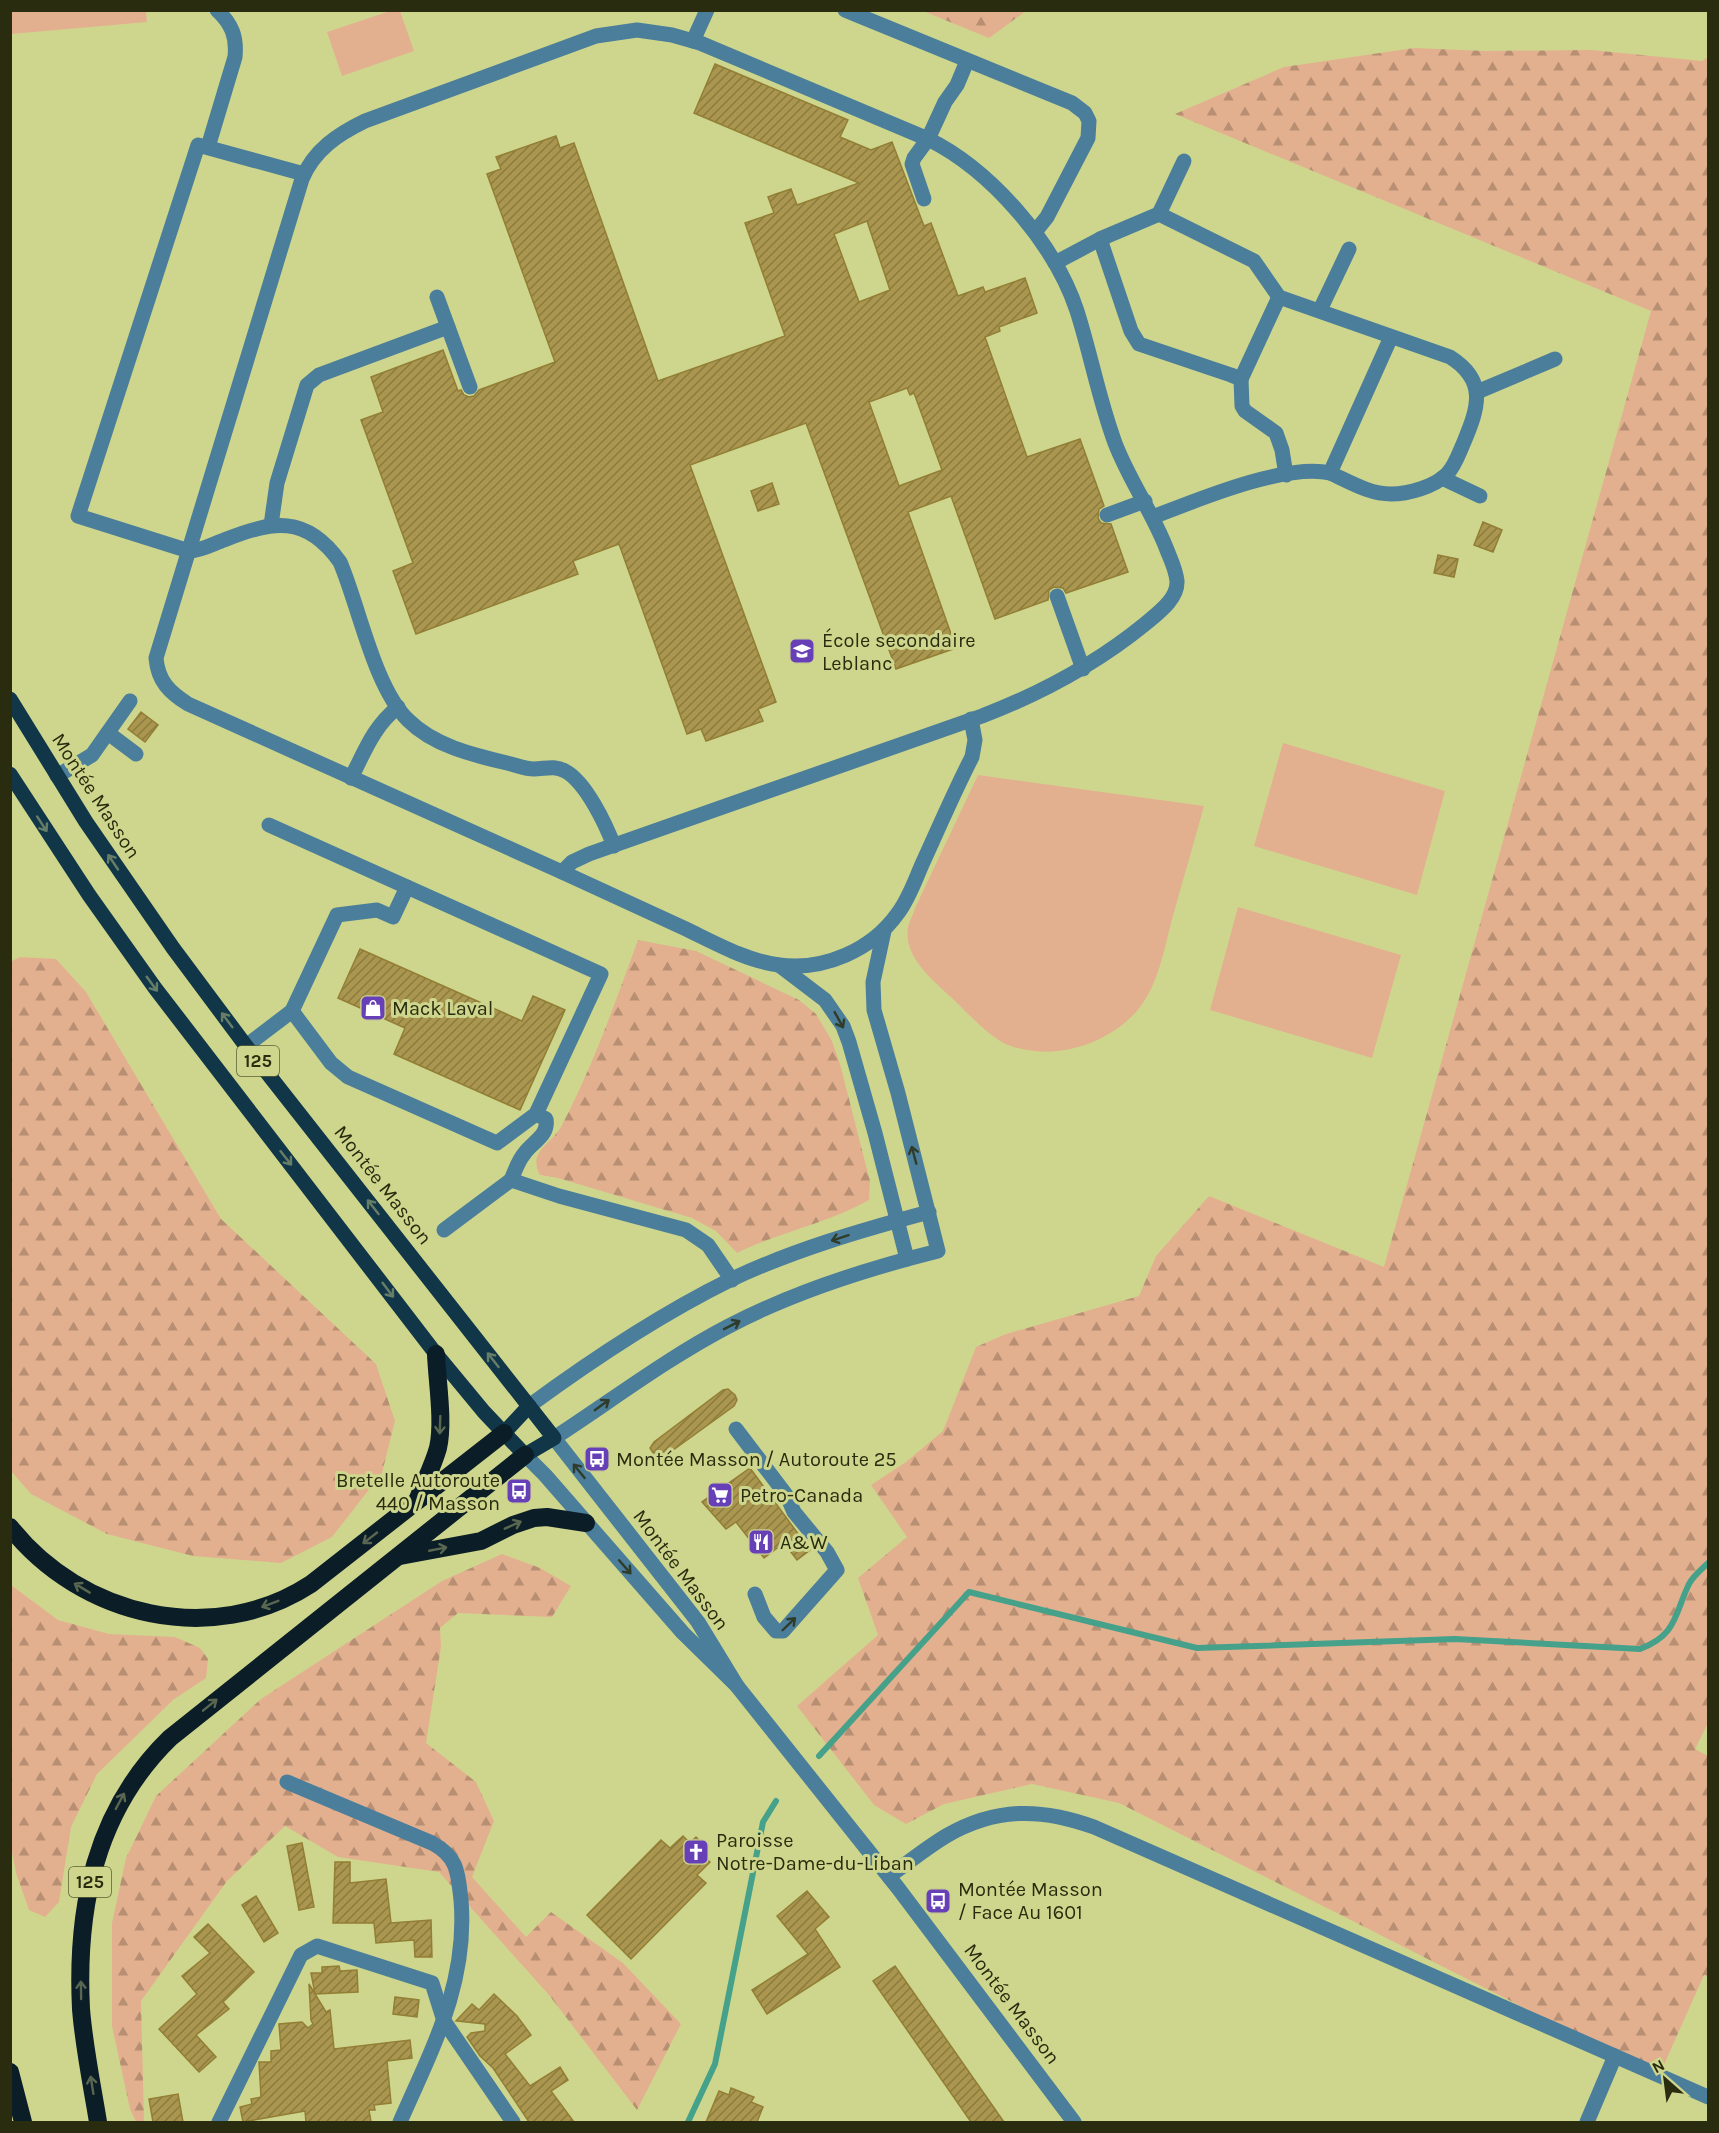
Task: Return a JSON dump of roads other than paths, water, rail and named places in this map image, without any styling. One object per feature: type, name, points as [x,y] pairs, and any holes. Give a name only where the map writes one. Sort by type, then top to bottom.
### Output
[{"type":"highway","points":[[416,1502],[435,1455],[439,1438],[440,1414],[436,1354]]},
{"type":"highway","points":[[10,1527],[51,1568],[91,1593],[147,1614],[177,1618],[208,1618],[235,1614],[264,1607],[302,1590],[504,1433]]},
{"type":"highway","name":"125","points":[[98,2122],[81,2010],[82,1941],[92,1875],[102,1839],[118,1805],[146,1762],[170,1738],[525,1455]]},
{"type":"highway","points":[[395,1557],[481,1541],[513,1525],[534,1518],[547,1517],[586,1523]]},
{"type":"highway","points":[[10,2072],[24,2122]]},
{"type":"main road","name":"Montée Masson","points":[[10,699],[57,776],[166,939],[246,1046],[554,1438]]},
{"type":"main road","name":"Montée Masson","points":[[10,774],[89,895],[155,988],[436,1354],[525,1455]]},
{"type":"main road","points":[[504,1433],[529,1406]]},
{"type":"main road","name":"125","points":[[525,1455],[554,1438]]},
{"type":"street","points":[[208,147],[236,48],[236,37],[226,18],[217,10]]},
{"type":"street","points":[[693,41],[707,10]]},
{"type":"street","points":[[845,10],[1072,103],[1085,113],[1089,121],[1088,138],[1047,218],[1035,232]]},
{"type":"street","points":[[562,872],[565,867],[577,859],[1033,695],[1083,669],[1160,612],[1174,594],[1177,584],[1176,575],[1153,517],[1119,453],[1106,418],[1077,312],[1055,263],[1035,232],[1010,204],[974,170],[944,147],[693,41],[672,35],[637,30],[610,33],[580,42],[358,125],[322,148],[304,174],[156,658],[157,669],[167,689],[188,704],[704,938],[757,960],[779,965],[803,966],[829,960],[865,946],[884,931],[907,898],[972,757],[975,740],[971,719]]},
{"type":"street","points":[[924,199],[912,164],[928,139],[945,102],[957,85],[967,61]]},
{"type":"street","points":[[304,174],[198,145],[78,516],[189,550],[200,549],[253,528],[271,525],[287,525],[297,528],[320,540],[334,554],[344,573],[380,675],[408,720],[433,739],[475,754],[534,769],[549,766],[563,769],[570,774],[598,809],[614,846]]},
{"type":"street","points":[[1055,263],[1100,239],[1159,214],[1184,161]]},
{"type":"street","points":[[1153,517],[1222,492],[1286,475],[1320,471],[1330,473],[1371,492],[1382,494],[1406,492],[1428,486],[1442,478],[1454,465],[1478,406],[1477,392],[1467,371],[1450,357],[1279,297],[1254,261],[1159,214]]},
{"type":"street","points":[[1100,239],[1131,331],[1139,344],[1241,379]]},
{"type":"street","points":[[1320,310],[1349,249]]},
{"type":"street","points":[[437,297],[470,387]]},
{"type":"street","points":[[1279,297],[1241,379],[1242,406],[1245,411],[1276,433],[1282,450],[1286,475]]},
{"type":"street","points":[[271,525],[278,483],[310,381],[330,369],[448,327]]},
{"type":"street","points":[[1330,473],[1391,337]]},
{"type":"street","points":[[1477,392],[1556,359]]},
{"type":"street","points":[[1442,478],[1480,496]]},
{"type":"street","points":[[1107,514],[1145,501]]},
{"type":"street","points":[[1057,596],[1083,669]]},
{"type":"street","points":[[57,776],[92,755],[130,701]]},
{"type":"street","points":[[351,778],[375,729],[387,715],[398,707]]},
{"type":"street","points":[[108,733],[136,754]]},
{"type":"street","points":[[269,825],[602,974],[536,1114],[497,1143],[348,1077],[331,1063],[292,1011]]},
{"type":"street","points":[[246,1046],[292,1011],[337,915],[377,910],[393,917],[407,887]]},
{"type":"street","points":[[554,1438],[660,1366],[727,1327],[847,1276],[938,1251],[898,1093],[874,1010],[873,982],[884,931]]},
{"type":"street","points":[[779,965],[825,1000],[843,1026],[875,1133],[907,1259]]},
{"type":"street","points":[[444,1230],[511,1180],[523,1154],[548,1126],[546,1119],[536,1114]]},
{"type":"street","points":[[511,1180],[559,1196],[686,1230],[708,1245],[732,1280]]},
{"type":"street","points":[[529,1406],[637,1332],[676,1308],[732,1280],[805,1250],[929,1212]]},
{"type":"street","points":[[736,1429],[787,1496],[794,1512],[826,1552],[837,1570],[783,1631],[776,1631],[764,1617],[755,1594]]},
{"type":"street","name":"Montée Masson","points":[[554,1438],[698,1622],[737,1686],[889,1876],[1074,2122]]},
{"type":"street","name":"Montée Masson","points":[[525,1455],[683,1634],[737,1686]]},
{"type":"street","points":[[287,1782],[432,1843],[450,1856],[457,1870],[461,1908],[460,1944],[454,1990],[444,2021],[400,2122]]},
{"type":"street","points":[[889,1876],[947,1836],[979,1822],[1018,1814],[1037,1813],[1057,1816],[1094,1827],[1708,2097]]},
{"type":"street","points":[[219,2122],[301,1954],[317,1946],[432,1983],[444,2021],[513,2122]]},
{"type":"street","points":[[1587,2122],[1615,2056]]},
{"type":"waterway","points":[[819,1756],[969,1592],[1197,1648],[1455,1639],[1640,1649],[1661,1637],[1668,1630],[1691,1581],[1708,1563]]},
{"type":"waterway","points":[[688,2122],[715,2064],[763,1822],[776,1801]]},
{"type":"place","name":"École secondaire Leblanc","points":[[802,651]]},
{"type":"place","name":"Mack Laval","points":[[373,1008]]},
{"type":"place","name":"Montée Masson / Autoroute 25","points":[[597,1459]]},
{"type":"place","name":"Bretelle Autoroute 440 / Masson","points":[[519,1491]]},
{"type":"place","name":"Petro-Canada","points":[[720,1495]]},
{"type":"place","name":"A&W","points":[[761,1542]]},
{"type":"place","name":"Paroisse Notre-Dame-du-Liban","points":[[696,1852]]},
{"type":"place","name":"Montée Masson / Face Au 1601","points":[[938,1901]]}]
